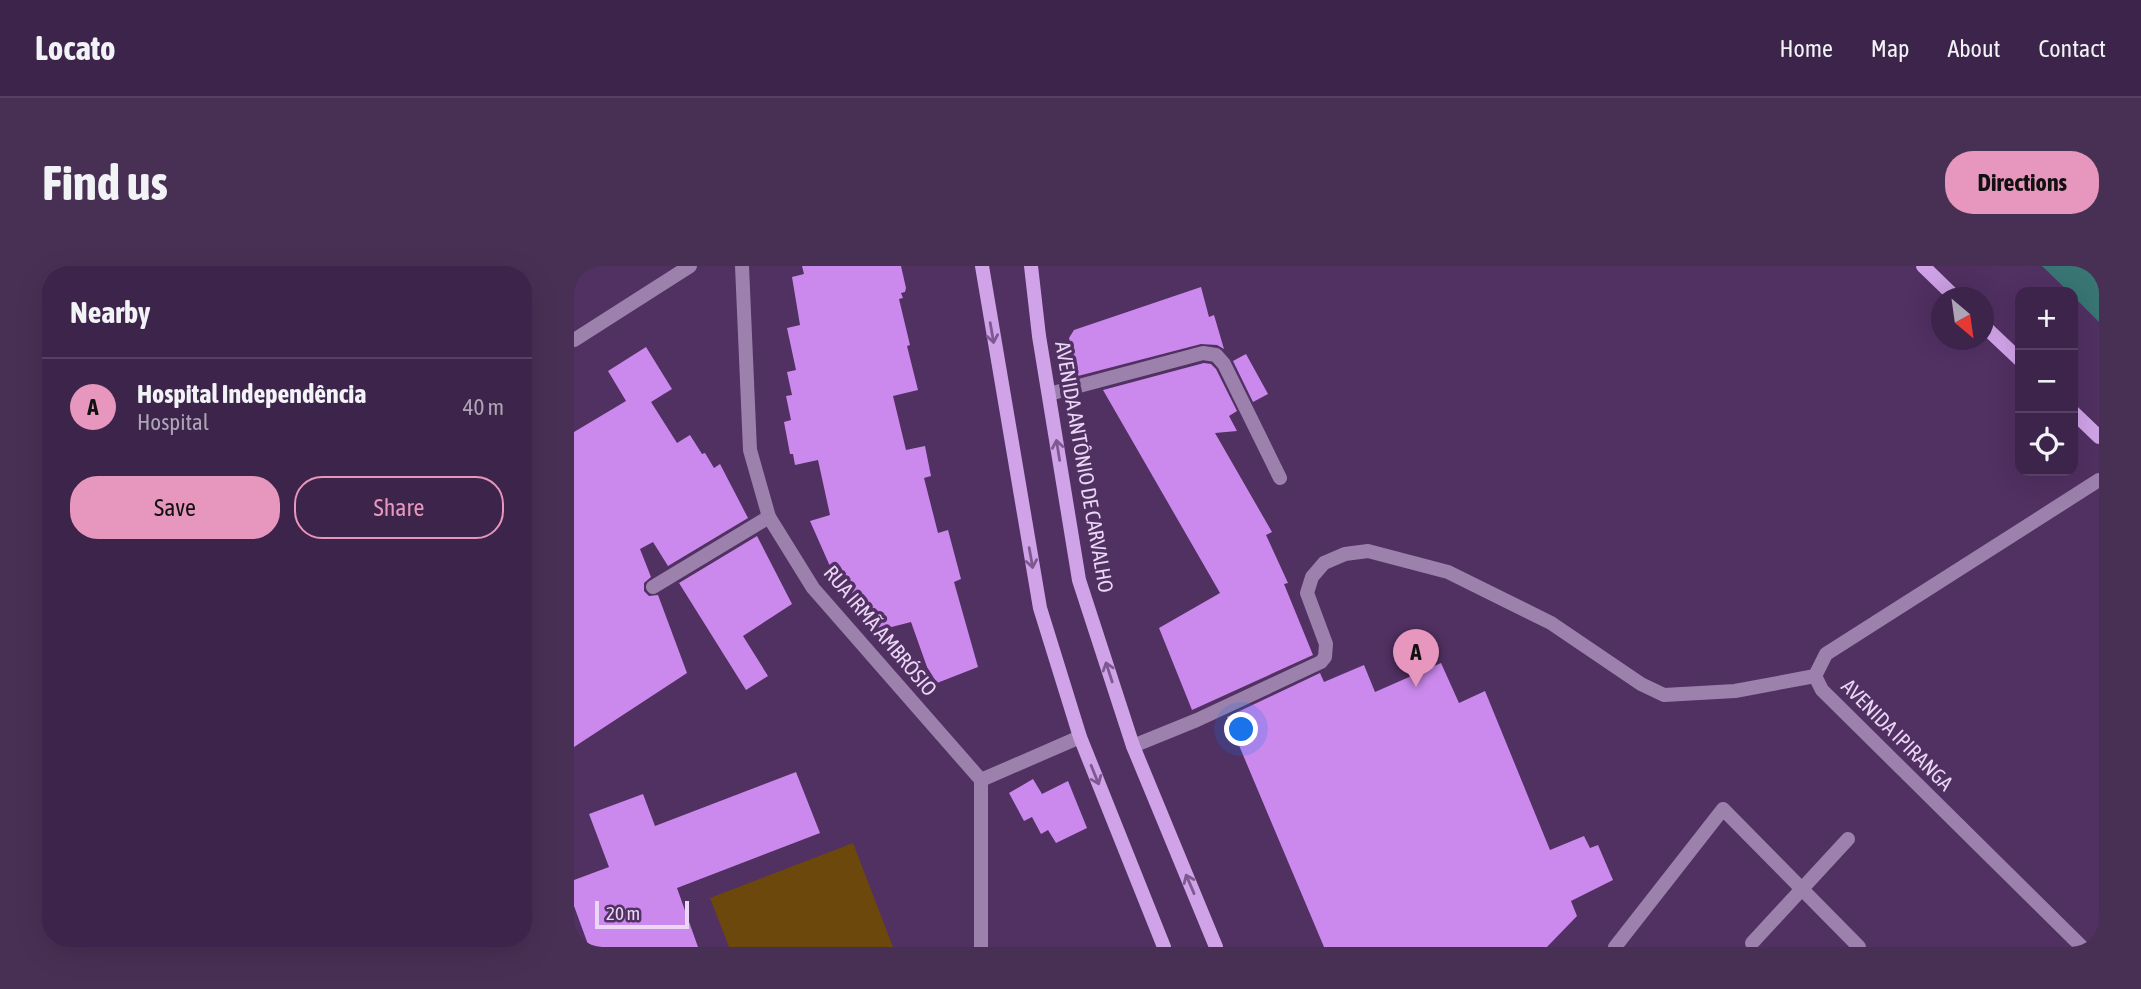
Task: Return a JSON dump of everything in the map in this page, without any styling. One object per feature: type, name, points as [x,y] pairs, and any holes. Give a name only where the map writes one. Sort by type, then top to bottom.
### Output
[{"type":"main road","points":[[982,266],[1040,608],[1080,737],[1164,947]]},
{"type":"main road","name":"AVENIDA ANTÔNIO DE CARVALHO","points":[[1031,266],[1079,580],[1133,746],[1216,947]]},
{"type":"main road","points":[[1923,266],[1945,287]]},
{"type":"main road","points":[[1994,335],[2015,355]]},
{"type":"main road","points":[[2074,413],[2099,437]]},
{"type":"street","points":[[574,340],[690,266]]},
{"type":"street","name":"RUA IRMÃ AMBRÓSIO","points":[[742,266],[750,450],[769,517],[813,588],[981,780]]},
{"type":"street","points":[[1049,394],[1203,353],[1216,355],[1224,364],[1280,478]]},
{"type":"street","name":"AVENIDA IPIRANGA","points":[[2082,947],[1822,690],[1815,676],[1826,654],[2099,480]]},
{"type":"street","points":[[653,587],[769,517]]},
{"type":"street","points":[[1133,746],[1197,720],[1321,662],[1325,657],[1326,645],[1307,593],[1312,577],[1324,563],[1345,554],[1368,551],[1448,572],[1551,623],[1641,684],[1664,695],[1735,691],[1815,676]]},
{"type":"street","points":[[981,947],[981,780],[1080,737]]},
{"type":"street","points":[[1615,947],[1723,809],[1859,947]]},
{"type":"street","points":[[1752,943],[1848,839]]},
{"type":"shaded area","points":[[2042,266],[2099,266],[2099,322],[2078,301],[2078,287],[2064,287]]},
{"type":"shaded area","points":[[853,843],[893,947],[729,947],[710,898]]},
{"type":"building","points":[[802,266],[901,266],[906,288],[905,292],[901,293],[903,298],[899,299],[918,390],[893,396],[906,450],[925,446],[931,476],[924,478],[938,533],[948,530],[961,579],[954,582],[978,667],[937,683],[927,667],[911,622],[880,630],[867,608],[864,608],[829,564],[810,521],[830,515],[818,460],[795,465],[793,454],[790,454],[784,422],[791,420],[786,396],[792,395],[787,372],[796,370],[787,328],[800,325],[792,277],[804,274]]},
{"type":"building","points":[[1201,287],[1209,317],[1214,315],[1224,349],[1217,345],[1201,344],[1078,376],[1069,338],[1074,330]]},
{"type":"building","points":[[646,347],[672,389],[651,402],[677,443],[690,435],[714,468],[720,464],[748,518],[668,566],[653,542],[640,549],[651,577],[644,583],[644,591],[649,596],[658,595],[687,673],[574,747],[574,432],[626,401],[608,371]]},
{"type":"building","points":[[1246,354],[1268,394],[1253,402],[1233,361]]},
{"type":"building","points":[[1204,363],[1211,364],[1216,369],[1237,411],[1229,416],[1237,431],[1215,433],[1272,532],[1266,535],[1288,583],[1284,584],[1313,655],[1192,710],[1159,628],[1220,593],[1103,390]]},
{"type":"building","points":[[757,536],[792,604],[743,636],[768,676],[746,690],[679,583]]},
{"type":"building","points":[[1441,663],[1459,703],[1485,691],[1550,850],[1584,836],[1590,848],[1598,845],[1613,880],[1571,901],[1577,916],[1547,947],[1324,947],[1227,717],[1320,673],[1324,682],[1364,665],[1375,692]]},
{"type":"building","points":[[796,772],[820,833],[677,888],[698,947],[589,947],[574,906],[574,880],[609,867],[589,814],[643,794],[655,826]]},
{"type":"building","points":[[1033,779],[1042,794],[1068,781],[1087,828],[1056,843],[1048,830],[1041,834],[1032,817],[1024,821],[1009,793]]},
{"type":"place","name":"Hospital Independência","points":[[1416,687]]}]
